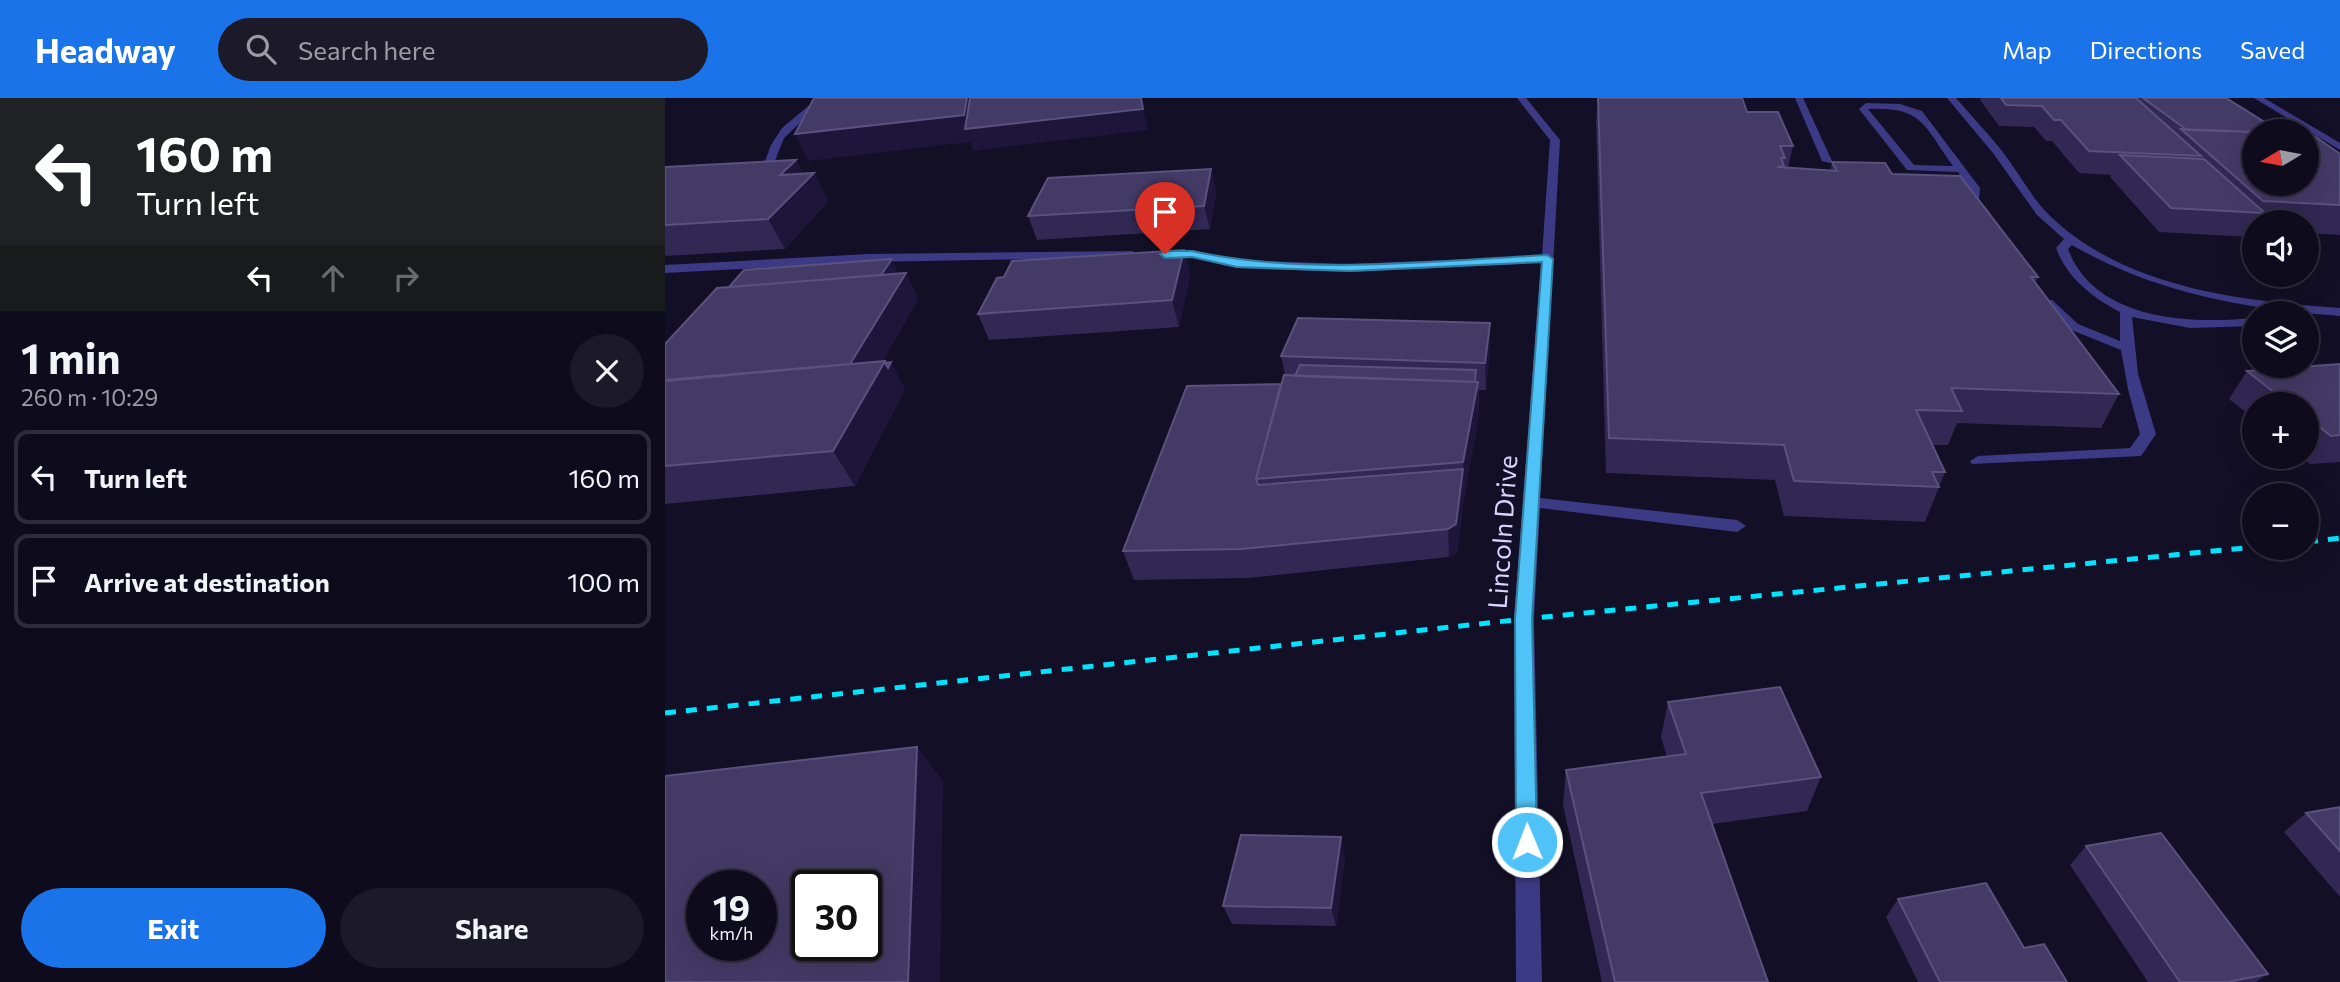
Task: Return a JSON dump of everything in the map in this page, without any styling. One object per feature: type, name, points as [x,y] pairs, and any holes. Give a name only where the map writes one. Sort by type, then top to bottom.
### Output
[{"type":"street","points":[[740,172],[768,166],[773,144],[785,129],[816,104],[818,98]]},
{"type":"street","name":"Lincoln Drive","points":[[1521,98],[1555,140],[1524,619],[1529,982]]},
{"type":"street","points":[[1799,98],[1827,161]]},
{"type":"street","points":[[1951,98],[2000,155],[2045,218],[2071,239],[2123,268],[2160,281],[2243,301]]},
{"type":"street","points":[[2258,98],[2340,147]]},
{"type":"street","points":[[1961,169],[1911,168],[1863,109],[1883,102],[1919,113],[1961,169],[1975,188],[1974,199],[1990,221]]},
{"type":"street","points":[[2071,239],[2062,248],[2070,267],[2103,298],[2126,313],[2164,322],[2219,326],[2242,323]]},
{"type":"street","points":[[665,269],[867,258],[1192,254],[1237,264],[1350,268],[1547,259]]},
{"type":"street","points":[[665,280],[695,268]]},
{"type":"street","points":[[2042,295],[2057,314],[2077,330],[2125,347]]},
{"type":"street","points":[[2319,312],[2340,312]]},
{"type":"street","points":[[1979,461],[2135,453],[2148,435],[2137,403],[2125,347],[2126,313]]},
{"type":"street","points":[[1531,502],[1737,526]]},
{"type":"building","points":[[814,98],[967,98],[964,115],[795,134]]},
{"type":"building","points":[[970,98],[1141,98],[1143,109],[965,129]]},
{"type":"building","points":[[1598,98],[1742,98],[1747,112],[1778,112],[1793,146],[1780,146],[1785,158],[1781,158],[1784,166],[1777,167],[1837,171],[1832,162],[1885,163],[1892,174],[1960,176],[2038,277],[2031,277],[2119,394],[1951,388],[1962,411],[1916,410],[1945,472],[1932,472],[1939,487],[1794,481],[1784,445],[1609,438]]},
{"type":"building","points":[[2001,98],[2136,98],[2201,156],[2089,151],[2061,120],[2054,120],[2042,106],[2006,105]]},
{"type":"building","points":[[2143,98],[2226,98],[2260,119],[2242,119],[2242,132],[2187,130]]},
{"type":"building","points":[[2181,129],[2242,132],[2242,183]]},
{"type":"building","points":[[2319,139],[2340,154],[2340,205],[2263,201],[2257,196],[2319,196]]},
{"type":"building","points":[[2120,155],[2204,159],[2242,193],[2242,196],[2246,196],[2262,210],[2242,212],[2171,208]]},
{"type":"building","points":[[796,160],[780,175],[814,173],[768,219],[665,225],[665,167]]},
{"type":"building","points":[[1211,169],[1204,206],[1028,216],[1048,178]]},
{"type":"building","points":[[1184,250],[1172,300],[978,314],[997,278],[1004,277],[1012,261]]},
{"type":"building","points":[[892,259],[881,275],[729,287],[744,270]]},
{"type":"building","points":[[906,273],[850,364],[665,380],[665,344],[717,288]]},
{"type":"building","points":[[1298,318],[1490,323],[1485,363],[1281,356]]},
{"type":"building","points":[[885,361],[833,451],[665,466],[665,381]]},
{"type":"building","points":[[2340,364],[2340,435],[2331,436],[2319,426],[2319,392],[2274,392],[2256,378],[2319,378],[2319,366]]},
{"type":"building","points":[[1300,365],[1476,370],[1475,382],[1295,376]]},
{"type":"building","points":[[1284,375],[1478,382],[1463,462],[1256,479]]},
{"type":"building","points":[[1281,384],[1256,479],[1258,485],[1463,469],[1456,524],[1448,529],[1241,549],[1123,551],[1187,386]]},
{"type":"building","points":[[1780,687],[1821,777],[1701,793],[1768,982],[1615,982],[1566,770],[1686,754],[1668,702]]},
{"type":"building","points":[[917,747],[908,982],[665,982],[665,776]]},
{"type":"building","points":[[2340,807],[2340,851],[2306,813]]},
{"type":"building","points":[[2161,833],[2268,974],[2227,982],[2180,982],[2086,846]]},
{"type":"building","points":[[1241,835],[1341,837],[1331,908],[1223,906]]},
{"type":"building","points":[[1986,883],[2024,948],[2044,944],[2067,982],[1940,982],[1898,899]]},
{"type":"railway","points":[[2319,541],[2340,538]]},
{"type":"railway","points":[[665,713],[1524,619],[2242,548]]},
{"type":"route","points":[[1165,254],[1192,254],[1237,264],[1350,268],[1547,259],[1524,619],[1527,842]]}]
